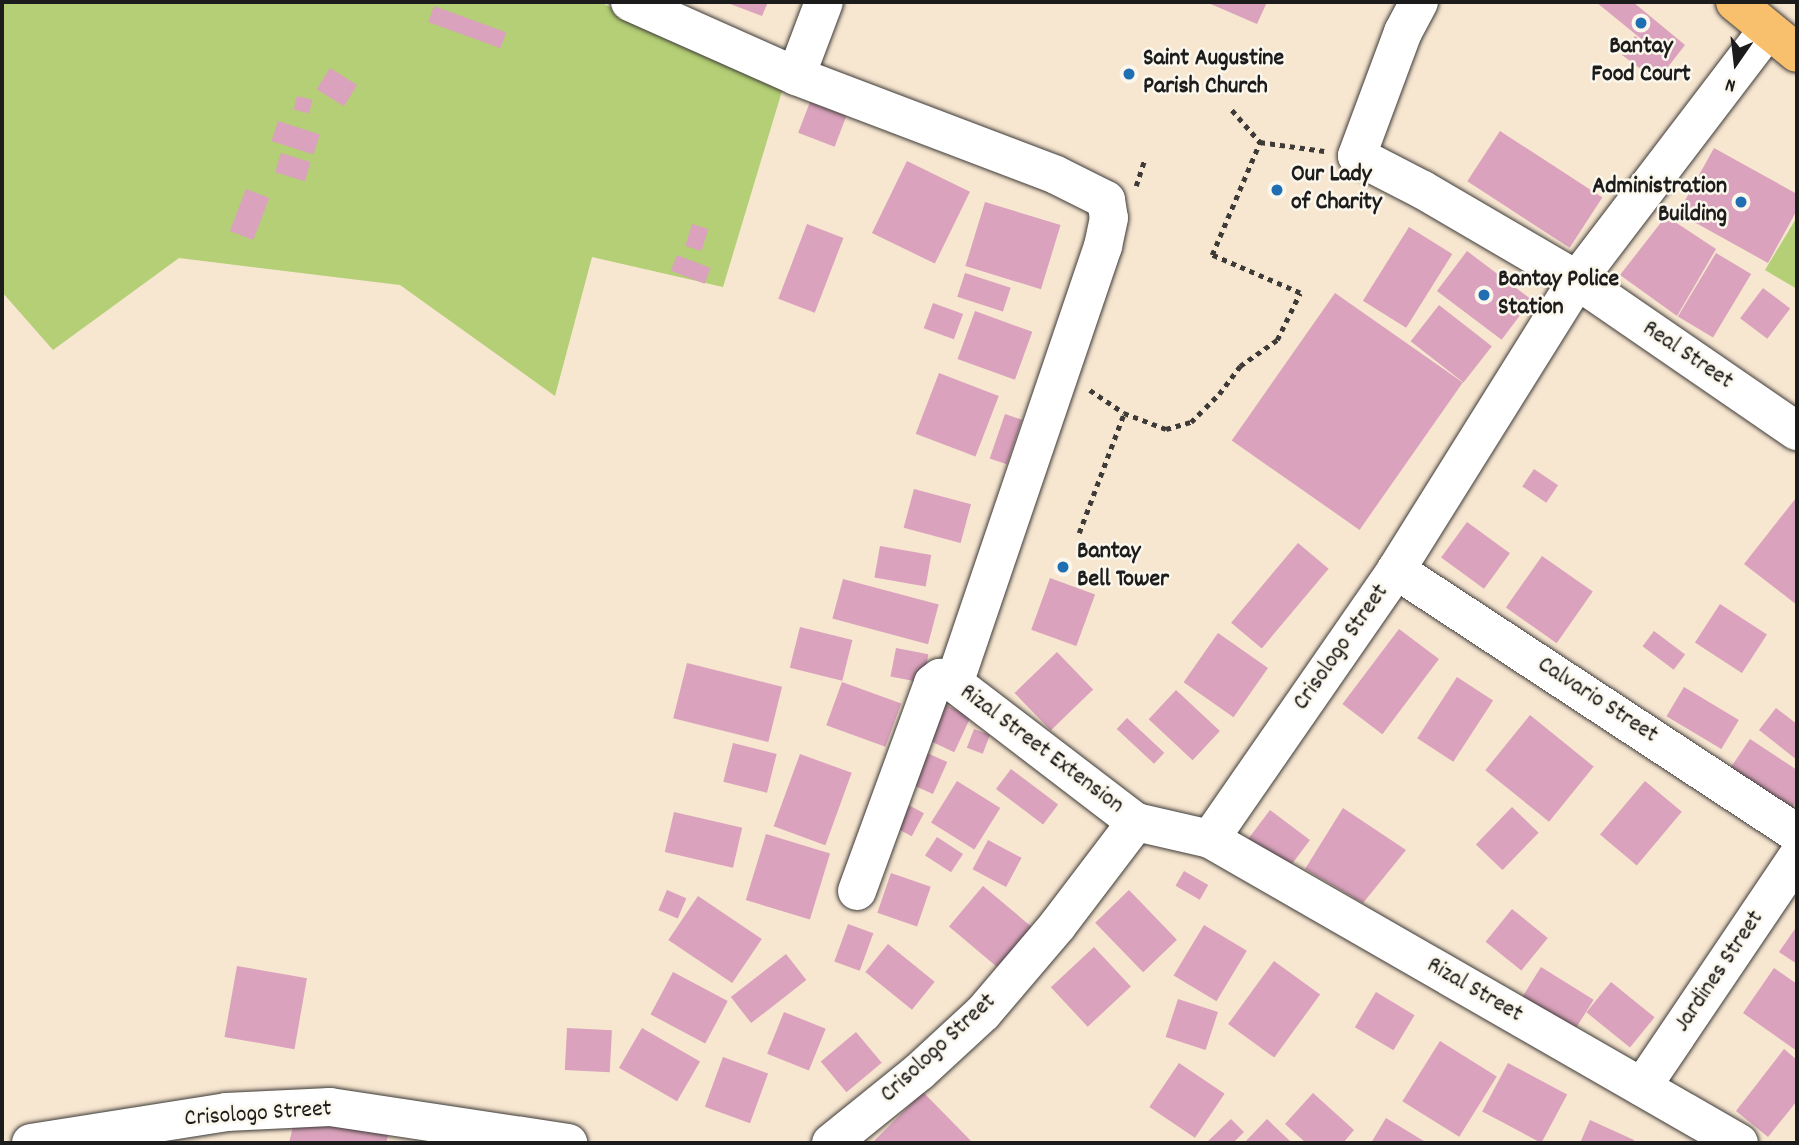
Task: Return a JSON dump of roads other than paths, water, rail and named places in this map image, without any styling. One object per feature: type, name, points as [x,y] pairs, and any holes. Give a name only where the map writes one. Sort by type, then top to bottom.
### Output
[{"type":"highway","points":[[1755,12],[1797,53]]},
{"type":"street","points":[[630,2],[796,76],[1056,175],[1107,201],[1109,218],[1103,246],[950,681],[933,682],[857,891]]},
{"type":"street","points":[[796,76],[824,2]]},
{"type":"street","name":"Real Street","points":[[1419,2],[1404,32],[1357,156],[1423,190],[1577,281],[1797,431]]},
{"type":"street","name":"Crisologo Street","points":[[1210,839],[1396,570],[1577,281],[1755,12]]},
{"type":"street","name":"Calvario Street","points":[[1396,570],[1797,832]]},
{"type":"street","name":"Rizal Street Extension","points":[[950,681],[1136,822]]},
{"type":"street","points":[[1136,822],[1210,839]]},
{"type":"street","name":"Crisologo Street","points":[[831,1143],[919,1072],[983,1013],[1057,926],[1136,822]]},
{"type":"street","name":"Rizal Street","points":[[1210,839],[1739,1143]]},
{"type":"street","name":"Jardines Street","points":[[1642,1087],[1797,857]]},
{"type":"street","name":"Crisologo Street","points":[[31,1143],[226,1112],[330,1107],[568,1143]]},
{"type":"place","name":"Bantay Food Court","points":[[1641,23]]},
{"type":"place","name":"Saint Augustine Parish Church","points":[[1129,74]]},
{"type":"place","name":"Our Lady of Charity","points":[[1277,190]]},
{"type":"place","name":"Administration Building","points":[[1741,202]]},
{"type":"place","name":"Bantay Police Station","points":[[1484,295]]},
{"type":"place","name":"Bantay Bell Tower","points":[[1063,567]]}]
